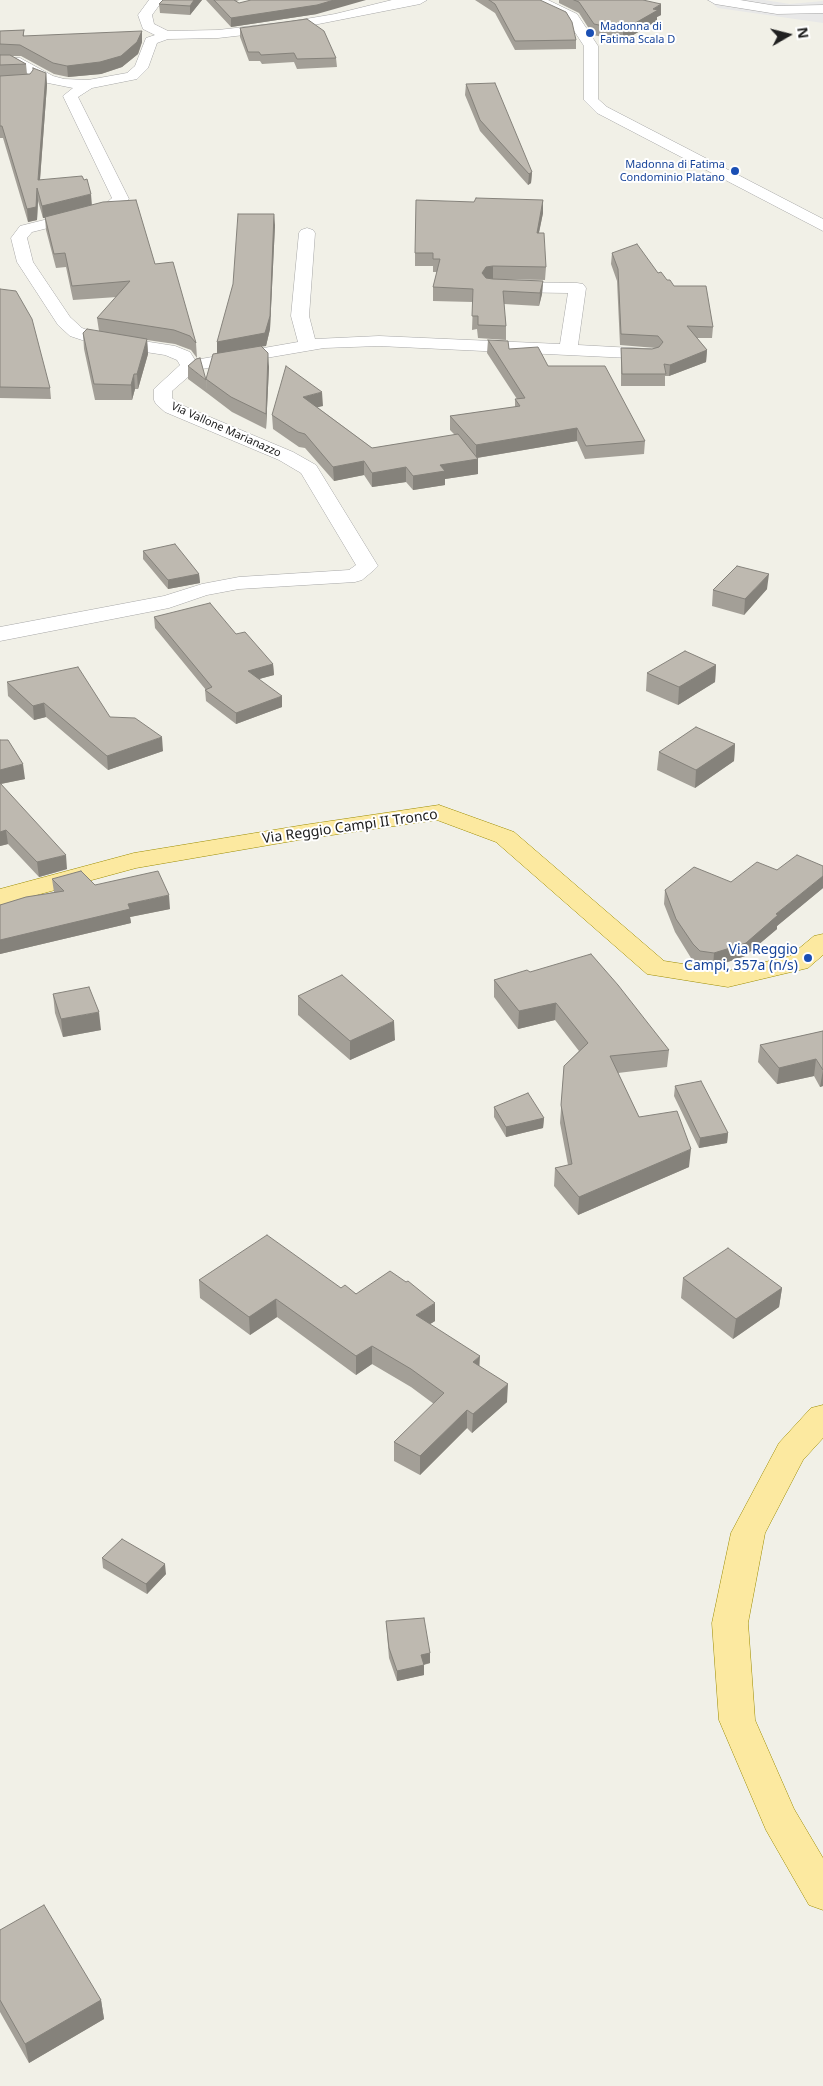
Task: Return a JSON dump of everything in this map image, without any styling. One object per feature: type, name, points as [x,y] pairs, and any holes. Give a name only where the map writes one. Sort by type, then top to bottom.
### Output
[{"type":"main road","name":"Via Reggio Campi II Tronco","points":[[0,898],[134,861],[304,832],[439,812],[505,837],[656,968],[728,979],[799,962],[823,942]]},
{"type":"main road","points":[[823,1417],[791,1452],[748,1533],[730,1623],[737,1720],[779,1818],[823,1893]]},
{"type":"street","points":[[156,0],[145,15],[148,26],[166,35]]},
{"type":"street","points":[[0,61],[15,60],[48,79],[64,83],[88,84],[132,76],[140,68],[151,41],[166,35],[218,34],[288,26],[420,0]]},
{"type":"street","points":[[537,0],[572,17],[591,46],[591,100],[602,110],[823,226]]},
{"type":"street","points":[[715,0],[778,10],[823,9]]},
{"type":"street","points":[[88,84],[70,96],[121,199],[110,208],[26,229],[19,238],[25,262],[64,321],[76,332],[94,339],[169,350],[184,356],[190,366],[308,346],[379,341],[651,354]]},
{"type":"street","points":[[307,232],[300,316],[308,346]]},
{"type":"street","points":[[493,286],[577,288],[568,350]]},
{"type":"street","name":"Via Vallone Marianazzo","points":[[0,634],[169,602],[202,590],[239,583],[355,576],[367,566],[309,469],[286,456],[172,408],[163,400],[163,388],[190,366]]},
{"type":"shaded area","points":[[708,0],[764,0],[790,4],[823,1],[823,23],[718,8]]},
{"type":"building","points":[[163,0],[194,0],[190,6],[159,4]]},
{"type":"building","points":[[214,0],[234,0],[239,3],[251,0],[334,0],[317,5],[231,18]]},
{"type":"building","points":[[489,0],[540,0],[566,12],[572,22],[576,40],[515,41],[495,4]]},
{"type":"building","points":[[574,0],[643,0],[661,4],[653,9],[658,10],[623,30],[594,24],[579,2]]},
{"type":"building","points":[[307,19],[324,31],[336,58],[297,59],[294,53],[261,55],[259,52],[248,52],[240,28]]},
{"type":"building","points":[[24,30],[23,36],[142,31],[137,42],[121,56],[100,62],[67,66],[53,63],[20,45],[0,44],[0,31]]},
{"type":"building","points":[[0,55],[10,55],[26,64],[0,65]]},
{"type":"building","points":[[33,68],[46,73],[38,180],[82,176],[84,180],[87,179],[91,194],[42,206],[37,188],[36,207],[27,209],[2,126],[0,126],[0,76],[30,74]]},
{"type":"building","points":[[495,83],[532,172],[529,174],[480,120],[466,84]]},
{"type":"building","points":[[476,198],[543,200],[537,233],[544,233],[546,267],[493,266],[486,267],[482,273],[486,278],[493,279],[543,281],[540,293],[503,291],[506,326],[478,325],[478,316],[472,316],[473,289],[433,287],[440,259],[433,259],[433,253],[415,253],[416,200],[474,202]]},
{"type":"building","points":[[136,200],[155,264],[173,262],[196,343],[190,336],[174,330],[97,318],[130,281],[72,286],[65,253],[54,254],[45,217],[103,202]]},
{"type":"building","points":[[238,214],[274,214],[270,316],[265,333],[217,342],[233,284]]},
{"type":"building","points":[[637,244],[658,273],[661,272],[674,286],[706,286],[713,327],[687,326],[707,350],[670,365],[664,364],[666,374],[622,374],[621,348],[652,349],[659,347],[663,342],[658,336],[621,334],[618,269],[612,253]]},
{"type":"building","points":[[0,289],[16,291],[32,319],[50,388],[0,387]]},
{"type":"building","points":[[87,329],[147,339],[137,374],[134,374],[131,385],[94,384],[83,333]]},
{"type":"building","points":[[488,340],[508,341],[509,349],[538,347],[548,366],[605,366],[645,441],[586,446],[577,428],[476,445],[450,416],[520,406],[515,399],[525,398]]},
{"type":"building","points":[[261,346],[268,353],[266,414],[231,397],[206,379],[213,354]]},
{"type":"building","points":[[200,358],[206,380],[188,366]]},
{"type":"building","points":[[286,366],[322,392],[303,397],[372,448],[458,434],[478,459],[440,465],[445,471],[413,476],[406,467],[372,473],[364,461],[333,467],[305,434],[298,432],[272,415]]},
{"type":"building","points":[[175,544],[199,574],[168,580],[143,551]]},
{"type":"building","points":[[737,566],[769,574],[745,599],[713,590]]},
{"type":"building","points":[[210,603],[236,634],[245,632],[273,664],[248,671],[282,696],[236,713],[205,690],[212,687],[154,617]]},
{"type":"building","points":[[685,651],[716,665],[679,687],[647,673]]},
{"type":"building","points":[[78,667],[110,717],[135,718],[162,737],[107,756],[44,703],[33,706],[7,682]]},
{"type":"building","points":[[696,727],[735,744],[696,770],[659,752]]},
{"type":"building","points":[[0,740],[8,740],[23,764],[0,770]]},
{"type":"building","points":[[0,783],[66,855],[37,862],[6,830],[0,832]]},
{"type":"building","points":[[797,855],[823,866],[823,876],[776,914],[778,915],[746,943],[714,953],[700,951],[676,919],[665,890],[694,867],[731,882],[757,862],[777,870]]},
{"type":"building","points":[[81,871],[95,885],[158,871],[169,895],[128,904],[130,909],[0,940],[0,905],[26,897],[64,891],[52,879]]},
{"type":"building","points":[[591,954],[669,1050],[610,1056],[639,1117],[677,1111],[691,1149],[579,1197],[555,1168],[572,1164],[561,1105],[564,1066],[588,1043],[556,1003],[519,1011],[494,980],[527,970],[530,972]]},
{"type":"building","points":[[342,975],[394,1021],[350,1041],[298,996]]},
{"type":"building","points":[[89,987],[99,1012],[61,1019],[53,994]]},
{"type":"building","points":[[823,1031],[823,1070],[816,1059],[779,1068],[760,1045]]},
{"type":"building","points":[[701,1081],[728,1133],[700,1138],[675,1086]]},
{"type":"building","points":[[528,1093],[544,1118],[506,1127],[494,1107]]},
{"type":"building","points":[[267,1235],[341,1288],[345,1285],[356,1294],[390,1271],[406,1282],[408,1281],[435,1303],[416,1315],[480,1356],[473,1362],[508,1384],[473,1414],[467,1410],[420,1456],[394,1442],[444,1393],[411,1369],[372,1346],[356,1356],[276,1299],[249,1317],[199,1280]]},
{"type":"building","points":[[728,1248],[782,1288],[736,1319],[683,1278]]},
{"type":"building","points":[[122,1539],[165,1564],[146,1584],[102,1558]]},
{"type":"building","points":[[424,1618],[430,1653],[421,1655],[424,1665],[397,1671],[389,1648],[386,1621]]},
{"type":"building","points":[[44,1905],[101,2000],[25,2044],[0,2000],[0,1930]]},
{"type":"place","name":"Madonna di Fatima Scala D","points":[[590,33]]},
{"type":"place","name":"Madonna di Fatima Condominio Platano","points":[[735,171]]},
{"type":"place","name":"Via Reggio Campi, 357a (n/s)","points":[[808,958]]}]
